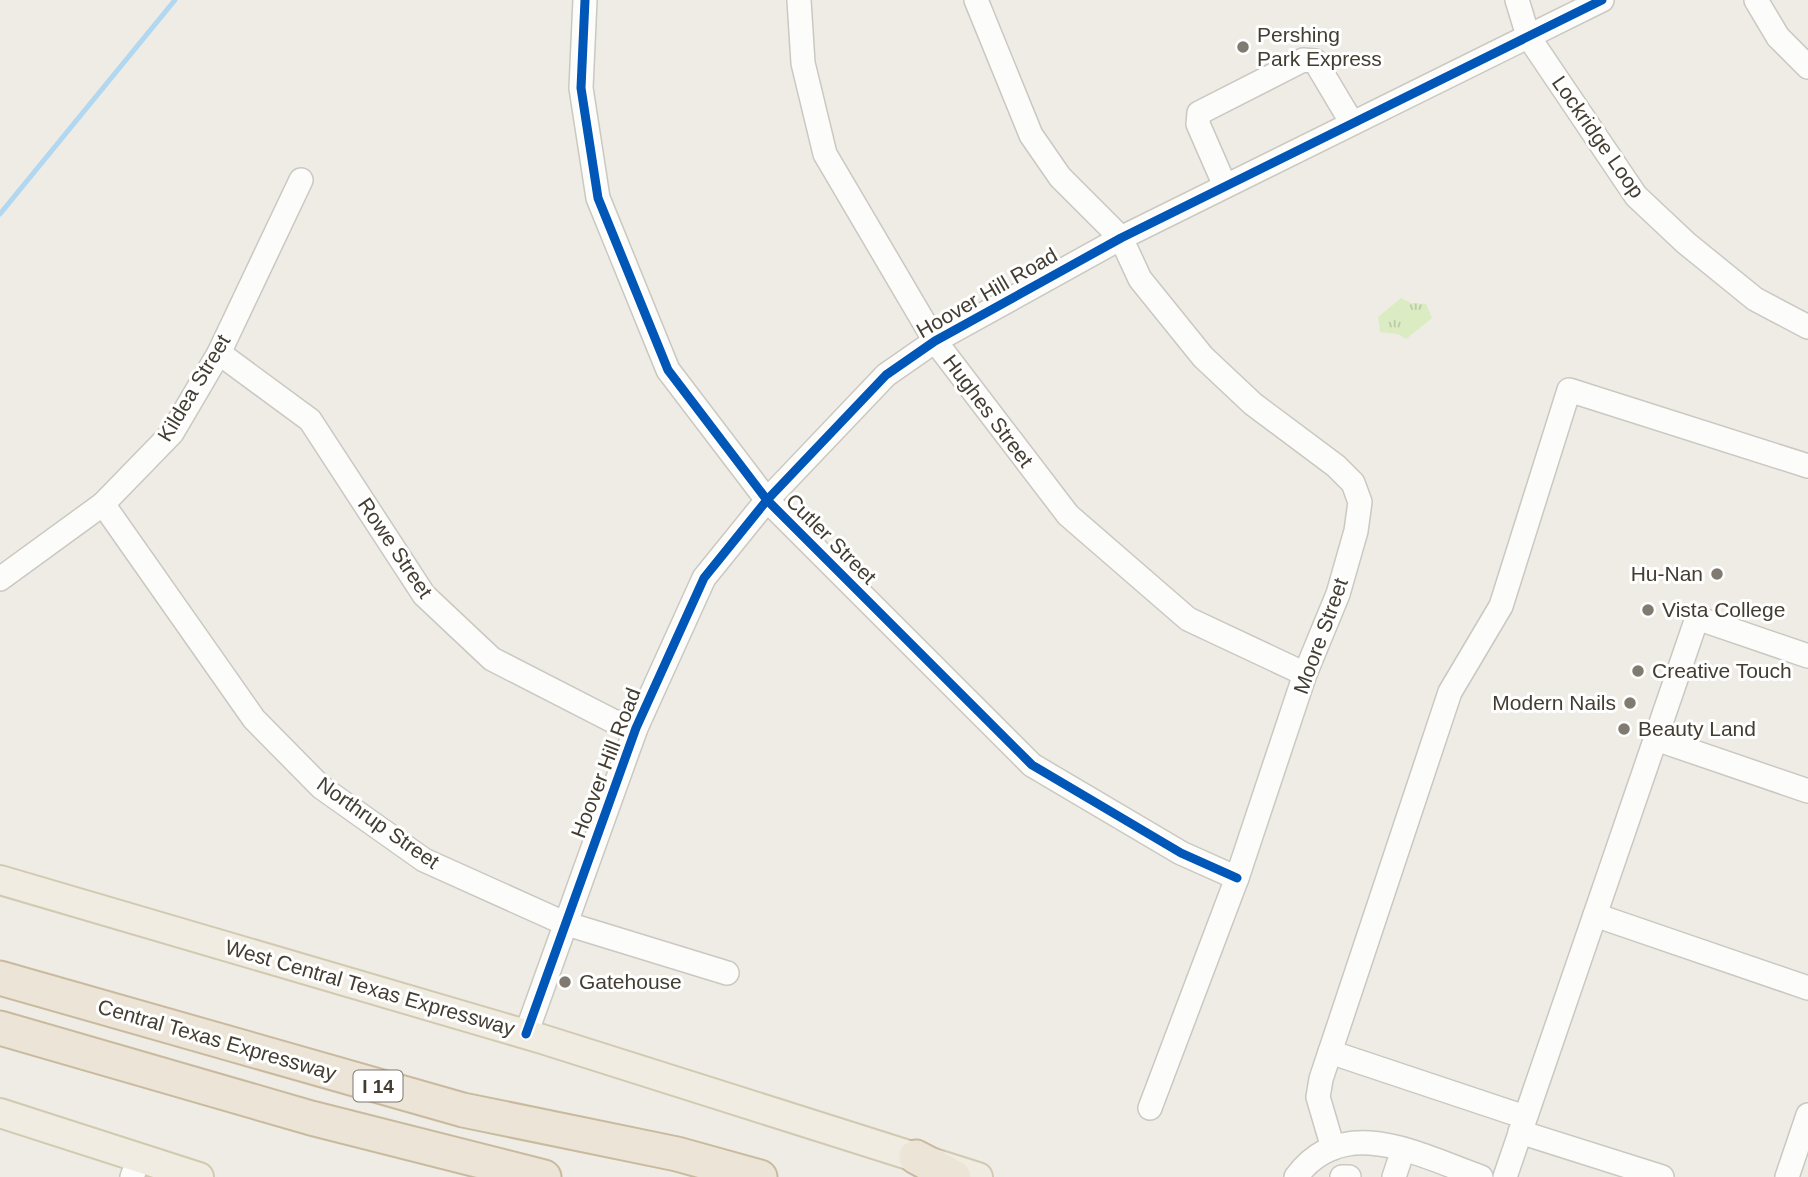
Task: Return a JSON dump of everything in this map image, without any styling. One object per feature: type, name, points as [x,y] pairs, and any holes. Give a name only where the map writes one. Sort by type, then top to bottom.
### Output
[{"type":"highway","name":"Central Texas Expressway","points":[[0,978],[463,1110],[677,1154],[760,1177]]},
{"type":"highway","name":"I 14","points":[[0,1028],[273,1107],[544,1177]]},
{"type":"highway","points":[[916,1157],[954,1177]]},
{"type":"main road","name":"West Central Texas Expressway","points":[[0,880],[526,1034],[978,1177]]},
{"type":"main road","points":[[0,1114],[136,1168],[199,1177]]},
{"type":"street","name":"Cutler Street","points":[[585,0],[581,88],[598,198],[668,370],[767,500],[1032,765],[1181,853],[1237,878]]},
{"type":"street","name":"Hughes Street","points":[[799,0],[803,63],[825,154],[935,341],[1068,516],[1188,619],[1305,674]]},
{"type":"street","points":[[976,0],[1031,135],[1060,177],[1121,237]]},
{"type":"street","name":"Lockridge Loop","points":[[1517,0],[1528,36],[1636,195],[1686,243],[1755,299],[1808,327]]},
{"type":"street","name":"Hoover Hill Road","points":[[526,1034],[636,729],[704,578],[767,500],[886,375],[935,341],[1121,237],[1602,0]]},
{"type":"street","points":[[1756,0],[1778,37],[1808,67]]},
{"type":"street","points":[[1225,186],[1198,124],[1199,113],[1303,60],[1315,61],[1352,123]]},
{"type":"street","name":"Kildea Street","points":[[0,579],[103,504],[172,433],[219,354],[301,180]]},
{"type":"street","name":"Moore Street","points":[[1121,237],[1140,279],[1203,357],[1253,404],[1336,466],[1353,483],[1360,502],[1356,531],[1338,594],[1305,674],[1237,878],[1150,1108]]},
{"type":"street","name":"Rowe Street","points":[[219,354],[310,420],[424,595],[492,659],[612,720],[636,729]]},
{"type":"street","points":[[1333,1148],[1318,1097],[1329,1052],[1450,692],[1502,606],[1569,390],[1808,466]]},
{"type":"street","name":"Northrup Street","points":[[103,504],[254,719],[321,787],[424,860],[564,923],[727,973]]},
{"type":"street","points":[[1505,1177],[1698,618],[1808,656]]},
{"type":"street","points":[[1656,739],[1808,791]]},
{"type":"street","points":[[1595,915],[1808,988]]},
{"type":"street","points":[[1329,1052],[1662,1177]]},
{"type":"street","points":[[1787,1177],[1801,1157],[1808,1115]]},
{"type":"street","points":[[1296,1177],[1319,1154],[1347,1141],[1367,1142],[1403,1150],[1481,1177]]},
{"type":"street","points":[[1394,1177],[1403,1150]]},
{"type":"street","points":[[1342,1177],[1349,1177]]},
{"type":"green space","points":[[1401,298],[1411,303],[1426,304],[1432,318],[1406,339],[1398,334],[1380,332],[1378,317]]},
{"type":"waterway","points":[[0,214],[175,0]]},
{"type":"cycle path","points":[[585,0],[581,88],[598,198],[668,370],[767,500],[1032,765],[1181,853],[1237,878]]},
{"type":"cycle path","points":[[526,1034],[636,728],[704,578],[767,500],[886,375],[935,341],[1121,238],[1602,0]]},
{"type":"place","name":"Pershing Park Express","points":[[1243,47]]},
{"type":"place","name":"Hu-Nan","points":[[1717,574]]},
{"type":"place","name":"Vista College","points":[[1648,610]]},
{"type":"place","name":"Creative Touch","points":[[1638,671]]},
{"type":"place","name":"Modern Nails","points":[[1630,703]]},
{"type":"place","name":"Beauty Land","points":[[1624,729]]},
{"type":"place","name":"Gatehouse","points":[[565,982]]}]
